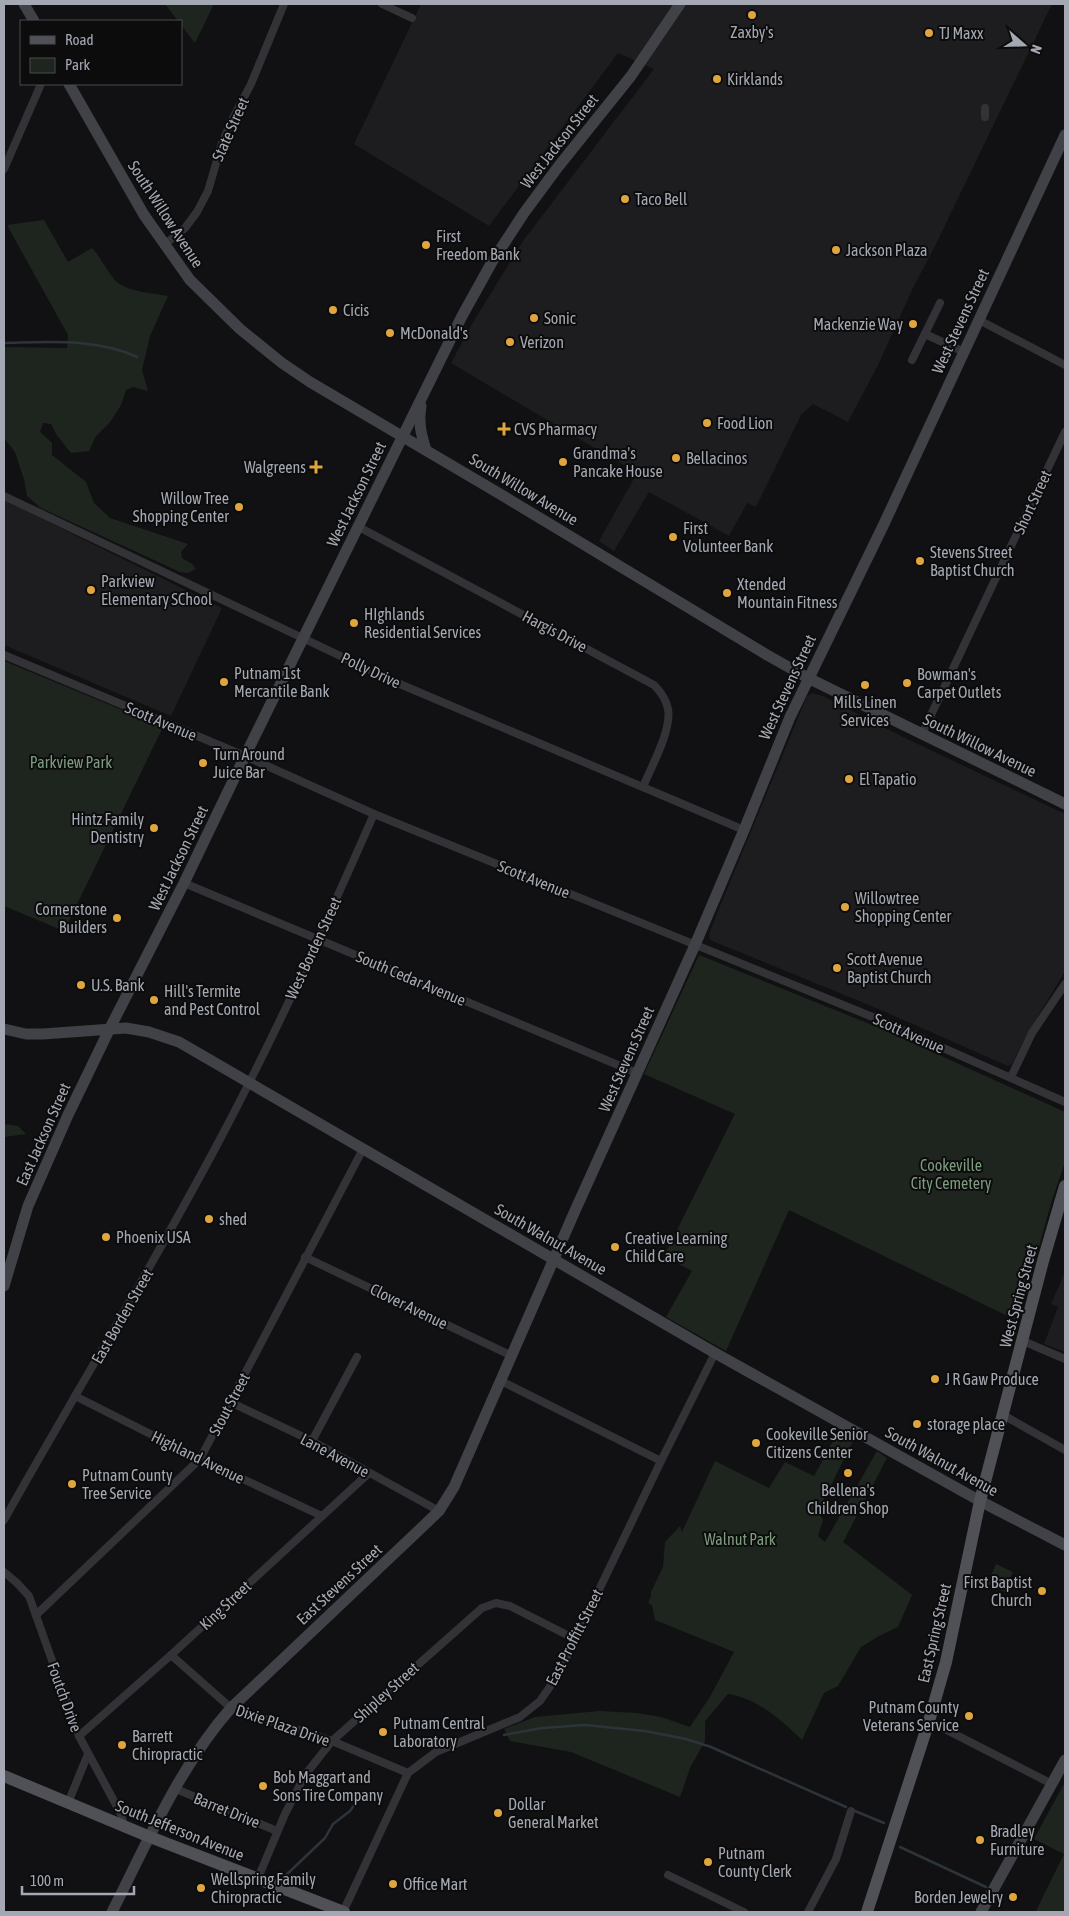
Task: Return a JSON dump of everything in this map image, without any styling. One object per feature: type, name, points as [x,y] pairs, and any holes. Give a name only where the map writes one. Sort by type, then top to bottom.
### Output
[{"type":"main road","name":"West Spring Street","points":[[980,1501],[1064,1192]]},
{"type":"main road","name":"East Spring Street","points":[[867,1912],[929,1721],[952,1637],[980,1501]]},
{"type":"main road","name":"South Jefferson Avenue","points":[[4,1776],[150,1837],[344,1912]]},
{"type":"street","points":[[24,4],[33,20]]},
{"type":"street","name":"State Street","points":[[164,245],[185,228],[197,212],[208,191],[222,143],[251,84],[284,4]]},
{"type":"street","points":[[382,4],[412,18]]},
{"type":"street","name":"West Jackson Street","points":[[110,1028],[184,883],[357,526],[462,316],[492,262],[524,213],[558,167],[631,76],[680,4]]},
{"type":"street","points":[[4,169],[41,85]]},
{"type":"street","name":"South Willow Avenue","points":[[70,85],[137,203],[164,245],[190,280],[240,329],[310,382],[808,678],[1065,804]]},
{"type":"street","name":"West Stevens Street","points":[[554,1259],[695,945],[790,716],[980,320],[1065,135]]},
{"type":"street","points":[[912,360],[940,303]]},
{"type":"street","points":[[980,320],[1065,365]]},
{"type":"street","points":[[925,334],[964,352]]},
{"type":"street","points":[[424,392],[419,418],[420,430],[426,450]]},
{"type":"street","name":"Short Street","points":[[922,734],[1065,432]]},
{"type":"street","name":"Polly Drive","points":[[4,496],[395,682],[744,830]]},
{"type":"street","name":"Hargis Drive","points":[[357,526],[654,685],[663,694],[668,709],[668,719],[666,732],[643,787]]},
{"type":"street","name":"Scott Avenue","points":[[4,654],[245,756],[374,814],[852,1008],[1065,1102]]},
{"type":"street","name":"West Borden Street","points":[[249,1082],[318,939],[374,814]]},
{"type":"street","name":"South Cedar Avenue","points":[[184,883],[637,1072]]},
{"type":"street","points":[[1010,1078],[1032,1033],[1065,984]]},
{"type":"street","name":"East Jackson Street","points":[[4,1286],[28,1206],[61,1130],[110,1028]]},
{"type":"street","name":"South Walnut Avenue","points":[[4,1029],[26,1034],[43,1034],[126,1028],[164,1036],[249,1082],[715,1353],[980,1501],[1065,1545]]},
{"type":"street","name":"East Borden Street","points":[[4,1520],[146,1275],[249,1082]]},
{"type":"street","name":"Stout Street","points":[[36,1615],[200,1459],[363,1149]]},
{"type":"street","name":"Clover Avenue","points":[[305,1257],[512,1356]]},
{"type":"street","name":"East Stevens Street","points":[[112,1912],[150,1837],[200,1747],[231,1708],[439,1511],[454,1487],[554,1259]]},
{"type":"street","points":[[1023,1341],[1065,1359]]},
{"type":"street","name":"East Proffitt Street","points":[[344,1912],[408,1773],[436,1752],[520,1717],[540,1701],[558,1675],[715,1353]]},
{"type":"street","points":[[312,1441],[356,1357]]},
{"type":"street","points":[[501,1382],[661,1461]]},
{"type":"street","name":"Highland Avenue","points":[[75,1396],[200,1459],[322,1516]]},
{"type":"street","name":"Lane Avenue","points":[[230,1402],[312,1441],[439,1511]]},
{"type":"street","points":[[1003,1415],[1065,1450]]},
{"type":"street","name":"King Street","points":[[80,1736],[369,1473]]},
{"type":"street","name":"Foutch Drive","points":[[4,1572],[29,1596],[80,1736],[121,1814],[124,1826]]},
{"type":"street","name":"Shipley Street","points":[[258,1878],[277,1831],[305,1775],[332,1741],[482,1608],[496,1603],[510,1606],[575,1639]]},
{"type":"street","name":"Dixie Plaza Drive","points":[[171,1655],[231,1708],[332,1741],[408,1773]]},
{"type":"street","points":[[929,1721],[1052,1784]]},
{"type":"street","points":[[68,1803],[88,1754]]},
{"type":"street","points":[[982,1912],[1065,1760]]},
{"type":"street","name":"Barret Drive","points":[[176,1789],[277,1831]]},
{"type":"street","points":[[808,1912],[836,1859],[850,1811]]},
{"type":"street","points":[[668,1875],[744,1912]]},
{"type":"shaded area","points":[[421,4],[1052,4],[912,290],[878,365],[848,422],[813,404],[801,415],[756,507],[747,503],[729,536],[649,492],[614,551],[599,541],[637,473],[451,363],[472,324],[523,241],[654,69],[618,53],[489,226],[354,144]]},
{"type":"shaded area","points":[[4,500],[222,608],[171,716],[4,645]]},
{"type":"shaded area","name":"Willowtree Shopping Center","points":[[812,693],[823,696],[901,736],[1065,814],[1065,971],[1012,1064],[1008,1066],[881,1010],[710,940],[709,934],[720,906],[807,696]]},
{"type":"shaded area","points":[[1065,1272],[1065,1352],[1044,1344],[1058,1307],[1051,1304]]},
{"type":"green space","points":[[165,4],[214,4],[195,43],[182,26],[182,20],[177,20]]},
{"type":"green space","points":[[44,220],[68,262],[92,248],[118,283],[135,290],[168,296],[150,336],[142,370],[148,391],[133,387],[126,390],[121,405],[110,422],[96,436],[89,451],[71,453],[56,434],[51,424],[43,423],[40,432],[52,443],[52,455],[86,482],[94,503],[110,518],[188,544],[181,552],[182,558],[196,569],[188,573],[180,572],[41,508],[27,496],[24,479],[15,452],[4,438],[4,347],[67,348],[68,335],[7,225]]},
{"type":"green space","name":"Parkview Park","points":[[4,661],[163,727],[64,931],[4,906]]},
{"type":"green space","name":"Cookeville City Cemetery","points":[[699,955],[877,1027],[1065,1112],[1065,1162],[1052,1200],[1018,1321],[789,1210],[726,1351],[666,1317],[692,1271],[664,1256],[735,1114],[644,1074]]},
{"type":"green space","points":[[4,1124],[18,1126],[26,1134],[4,1137]]},
{"type":"green space","name":"Walnut Park","points":[[839,1430],[854,1439],[818,1511],[823,1520],[818,1536],[825,1542],[877,1451],[887,1458],[843,1542],[912,1595],[898,1627],[861,1647],[838,1686],[824,1693],[802,1740],[759,1705],[739,1696],[728,1694],[705,1721],[705,1741],[690,1768],[680,1797],[571,1752],[510,1741],[504,1729],[535,1717],[599,1711],[637,1713],[661,1717],[690,1727],[711,1695],[734,1652],[655,1620],[652,1605],[648,1603],[663,1567],[665,1542],[680,1526],[682,1532],[715,1461],[769,1488],[785,1462],[814,1476]]},
{"type":"green space","points":[[996,1564],[1013,1572],[1009,1580],[1012,1582],[1007,1593],[987,1584]]},
{"type":"green space","points":[[1065,1782],[1065,1912],[1037,1912],[1064,1854],[1034,1839]]},
{"type":"waterway","points":[[4,343],[72,342],[105,347],[137,357]]},
{"type":"waterway","points":[[504,1735],[542,1728],[585,1725],[645,1731],[686,1739],[711,1747],[846,1807]]},
{"type":"waterway","points":[[283,1878],[325,1838],[333,1824],[350,1811],[357,1801]]},
{"type":"waterway","points":[[855,1811],[884,1823]]},
{"type":"waterway","points":[[900,1847],[986,1887]]},
{"type":"place","name":"Zaxby's","points":[[752,15]]},
{"type":"place","name":"TJ Maxx","points":[[929,33]]},
{"type":"place","name":"Kirklands","points":[[717,79]]},
{"type":"place","name":"Taco Bell","points":[[625,199]]},
{"type":"place","name":"First Freedom Bank","points":[[426,245]]},
{"type":"place","name":"Jackson Plaza","points":[[836,250]]},
{"type":"place","name":"Cicis","points":[[333,310]]},
{"type":"place","name":"Sonic","points":[[534,318]]},
{"type":"place","name":"Mackenzie Way","points":[[913,324]]},
{"type":"place","name":"McDonald's","points":[[390,333]]},
{"type":"place","name":"Verizon","points":[[510,342]]},
{"type":"place","name":"Food Lion","points":[[707,423]]},
{"type":"place","name":"CVS Pharmacy","points":[[504,429]]},
{"type":"place","name":"Bellacinos","points":[[676,458]]},
{"type":"place","name":"Grandma's Pancake House","points":[[563,462]]},
{"type":"place","name":"Walgreens","points":[[316,467]]},
{"type":"place","name":"Willow Tree Shopping Center","points":[[239,507]]},
{"type":"place","name":"First Volunteer Bank","points":[[673,537]]},
{"type":"place","name":"Stevens Street Baptist Church","points":[[920,561]]},
{"type":"place","name":"Parkview Elementary SChool","points":[[91,590]]},
{"type":"place","name":"Xtended Mountain Fitness","points":[[727,593]]},
{"type":"place","name":"HIghlands Residential Services","points":[[354,623]]},
{"type":"place","name":"Putnam 1st Mercantile Bank","points":[[224,682]]},
{"type":"place","name":"Bowman's Carpet Outlets","points":[[907,683]]},
{"type":"place","name":"Mills Linen Services","points":[[865,685]]},
{"type":"place","name":"Turn Around Juice Bar","points":[[203,763]]},
{"type":"place","name":"El Tapatio","points":[[849,779]]},
{"type":"place","name":"Hintz Family Dentistry","points":[[154,828]]},
{"type":"place","name":"Willowtree Shopping Center","points":[[845,907]]},
{"type":"place","name":"Cornerstone Builders","points":[[117,918]]},
{"type":"place","name":"Scott Avenue Baptist Church","points":[[837,968]]},
{"type":"place","name":"U.S. Bank","points":[[81,985]]},
{"type":"place","name":"Hill's Termite and Pest Control","points":[[154,1000]]},
{"type":"place","name":"shed","points":[[209,1219]]},
{"type":"place","name":"Phoenix USA","points":[[106,1237]]},
{"type":"place","name":"Creative Learning Child Care","points":[[615,1247]]},
{"type":"place","name":"J R Gaw Produce","points":[[935,1379]]},
{"type":"place","name":"storage place","points":[[917,1424]]},
{"type":"place","name":"Cookeville Senior Citizens Center","points":[[756,1443]]},
{"type":"place","name":"Bellena's Children Shop","points":[[848,1473]]},
{"type":"place","name":"Putnam County Tree Service","points":[[72,1484]]},
{"type":"place","name":"First Baptist Church","points":[[1042,1591]]},
{"type":"place","name":"Putnam County Veterans Service","points":[[969,1716]]},
{"type":"place","name":"Putnam Central Laboratory","points":[[383,1732]]},
{"type":"place","name":"Barrett Chiropractic","points":[[122,1745]]},
{"type":"place","name":"Bob Maggart and Sons Tire Company","points":[[263,1786]]},
{"type":"place","name":"Dollar General Market","points":[[498,1813]]},
{"type":"place","name":"Bradley Furniture","points":[[980,1840]]},
{"type":"place","name":"Putnam County Clerk","points":[[708,1862]]},
{"type":"place","name":"Office Mart","points":[[393,1884]]},
{"type":"place","name":"Wellspring Family Chiropractic","points":[[201,1888]]},
{"type":"place","name":"Borden Jewelry","points":[[1013,1897]]}]
